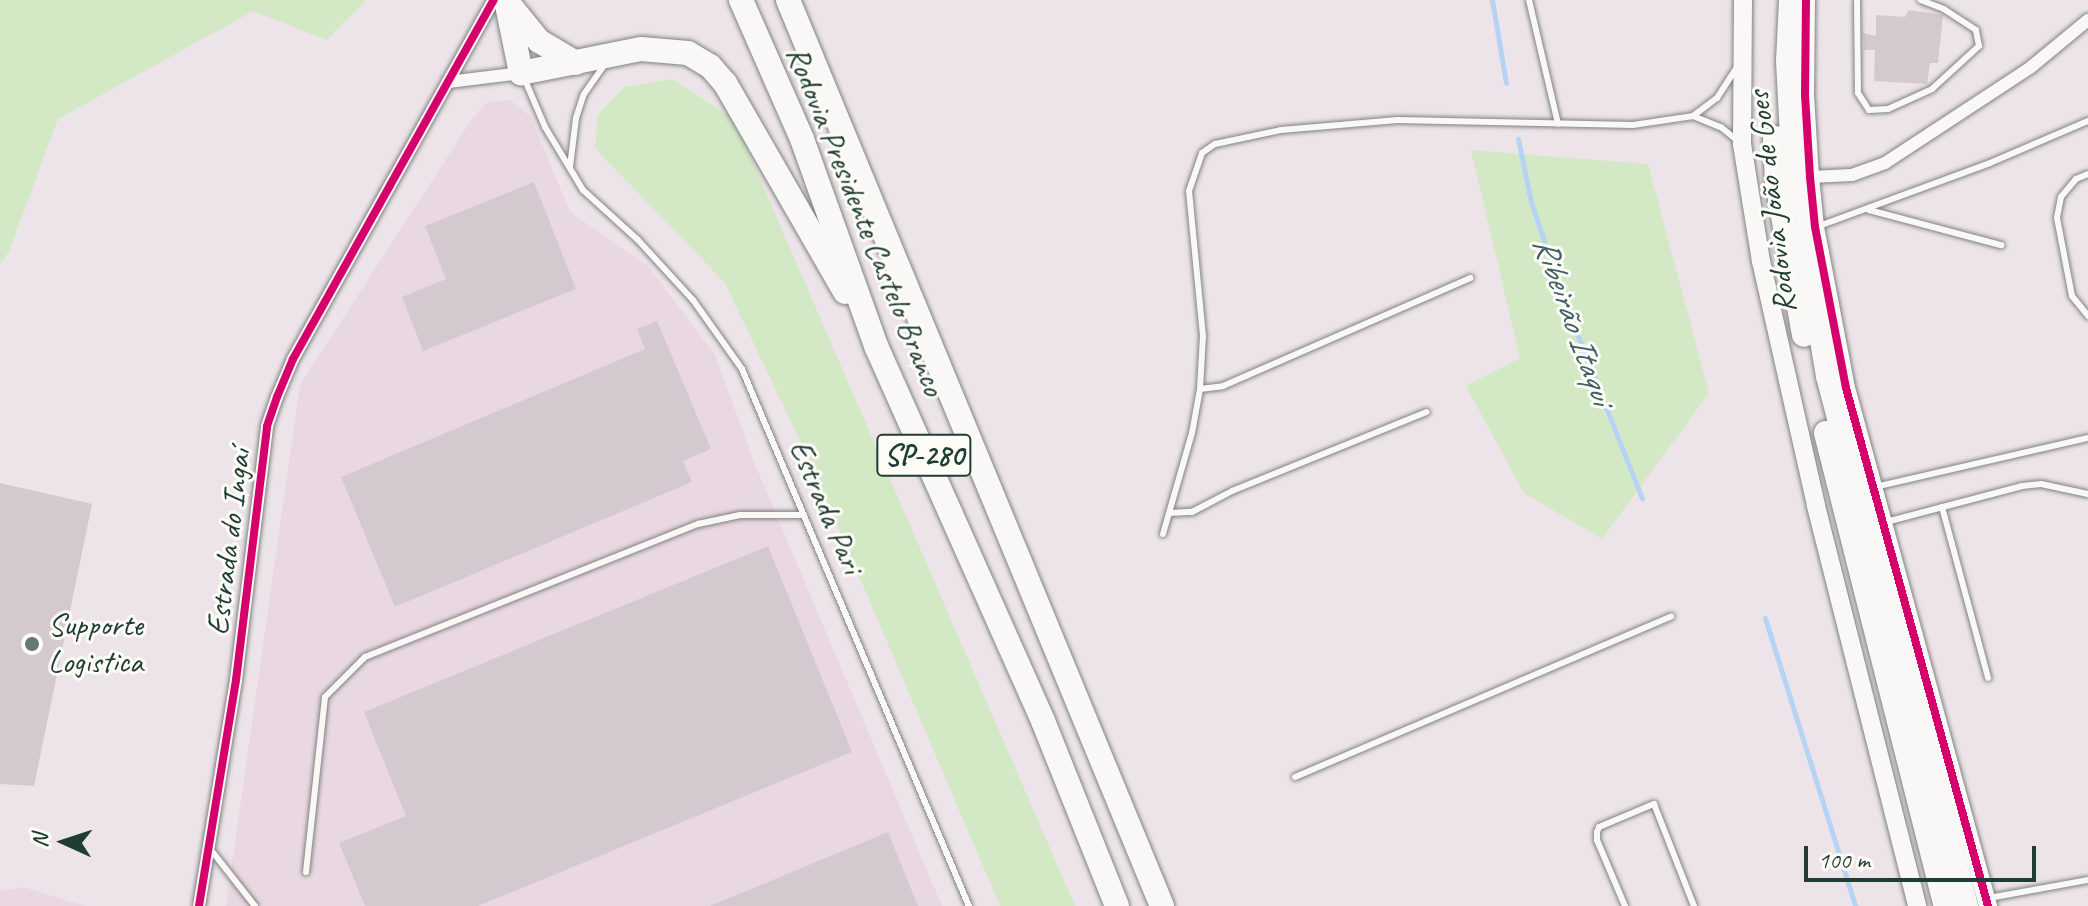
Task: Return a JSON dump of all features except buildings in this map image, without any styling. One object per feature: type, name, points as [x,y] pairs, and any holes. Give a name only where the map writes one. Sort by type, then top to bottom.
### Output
[{"type":"highway","name":"Rodovia Presidente Castelo Branco","points":[[741,0],[802,139],[877,348],[1043,721],[1117,906]]},
{"type":"highway","name":"Rodovia Presidente Castelo Branco","points":[[788,0],[1162,906]]},
{"type":"highway","name":"Rodovia João de Goes","points":[[1777,0],[1772,74],[1777,182],[1792,276],[1825,426],[1946,906]]},
{"type":"highway","name":"Rodovia João de Goes","points":[[1791,0],[1788,61],[1794,177],[1828,376],[1980,904]]},
{"type":"highway","points":[[502,1],[521,73],[614,54],[666,48],[688,53],[710,66],[725,83],[877,348]]},
{"type":"highway","points":[[502,1],[539,41],[576,63]]},
{"type":"street","points":[[1743,0],[1742,144],[1761,261],[1806,463],[1917,906]]},
{"type":"street","points":[[1806,0],[1805,95],[1815,227],[1846,388],[1875,487],[1980,904]]},
{"type":"street","name":"Estrada do Ingaí","points":[[199,906],[236,680],[267,426],[293,359],[448,82],[502,1]]},
{"type":"street","points":[[1810,177],[1852,175],[1885,163],[2031,67],[2088,20]]},
{"type":"street","points":[[448,82],[521,73]]},
{"type":"lane","points":[[1529,0],[1558,124]]},
{"type":"lane","points":[[1857,0],[1858,93],[1869,110],[1888,109],[1932,89],[1979,46],[1976,30],[1944,9],[1921,0]]},
{"type":"lane","points":[[570,170],[570,144],[584,94],[614,54]]},
{"type":"lane","points":[[1163,534],[1192,433],[1200,389],[1203,336],[1189,191],[1202,153],[1215,144],[1281,130],[1398,120],[1633,125],[1693,116],[1717,98],[1741,61]]},
{"type":"lane","name":"Estrada Pari","points":[[521,73],[545,127],[583,190],[638,240],[693,300],[742,369],[969,906]]},
{"type":"lane","points":[[1693,116],[1722,128],[1742,144]]},
{"type":"lane","points":[[1815,227],[1868,210],[2088,121]]},
{"type":"lane","points":[[2088,174],[2076,179],[2061,197],[2057,218],[2072,296],[2088,316]]},
{"type":"lane","points":[[1868,210],[2001,245]]},
{"type":"lane","points":[[1200,389],[1223,386],[1470,278]]},
{"type":"lane","points":[[1170,513],[1192,512],[1232,491],[1427,412]]},
{"type":"lane","points":[[1875,487],[2088,438]]},
{"type":"lane","points":[[1884,523],[2041,484],[2088,494]]},
{"type":"lane","points":[[1942,507],[1988,678]]},
{"type":"lane","points":[[306,872],[325,697],[365,657],[698,524],[740,515],[804,515]]},
{"type":"lane","points":[[1295,777],[1671,617]]},
{"type":"lane","points":[[1625,906],[1597,840],[1597,832],[1599,827],[1654,804],[1694,906]]},
{"type":"lane","points":[[208,847],[255,906]]},
{"type":"lane","points":[[1980,904],[2088,880]]},
{"type":"shaded area","points":[[510,100],[531,117],[570,212],[648,266],[715,355],[754,462],[942,906],[226,906],[300,385],[472,119],[488,102]]},
{"type":"shaded area","points":[[23,887],[85,906],[0,906],[0,891]]},
{"type":"green space","points":[[0,0],[366,0],[327,40],[253,11],[58,119],[9,251],[0,264]]},
{"type":"green space","points":[[672,79],[734,119],[1075,906],[1000,906],[812,466],[725,283],[595,148],[598,115],[624,87]]},
{"type":"green space","points":[[1471,150],[1648,164],[1709,393],[1602,539],[1524,493],[1466,386],[1520,358]]},
{"type":"waterway","name":"Ribeirão Itaqui","points":[[1492,0],[1506,83]]},
{"type":"waterway","name":"Ribeirão Itaqui","points":[[1518,139],[1531,202],[1569,314],[1642,498]]},
{"type":"waterway","name":"Ribeirão Itaqui","points":[[1765,618],[1855,906]]},
{"type":"cycle path","points":[[199,906],[236,680],[267,426],[293,359],[494,0]]},
{"type":"cycle path","points":[[1806,0],[1805,95],[1815,227],[1846,388],[1988,906]]},
{"type":"place","name":"Supporte Logistica","points":[[32,644]]}]
